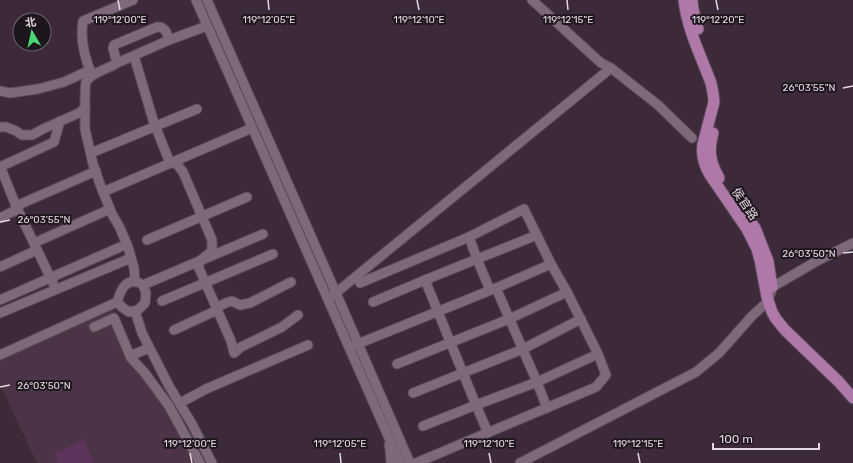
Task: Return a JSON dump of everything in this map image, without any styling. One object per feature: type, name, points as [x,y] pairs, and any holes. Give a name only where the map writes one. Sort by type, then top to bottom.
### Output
[{"type":"main road","name":"侯官路","points":[[684,0],[688,23],[711,83],[713,93],[714,102],[702,150],[705,167],[747,229],[757,249],[768,300],[776,319],[785,330],[848,391],[853,398]]},
{"type":"main road","name":"侯官路","points":[[692,0],[695,19],[718,82],[721,96],[721,107],[710,146],[711,161],[721,180],[758,234],[768,260],[772,289],[776,304],[781,313],[795,330],[853,386]]},
{"type":"street","points":[[91,73],[87,64],[84,47],[82,28],[83,21],[133,0]]},
{"type":"street","points":[[196,0],[400,463]]},
{"type":"street","points":[[207,0],[410,463]]},
{"type":"street","points":[[532,0],[601,64],[612,68],[658,104],[692,138]]},
{"type":"street","points":[[0,91],[10,93],[38,89],[64,82],[113,66],[169,40],[207,26]]},
{"type":"street","points":[[117,63],[112,48],[114,45],[157,27],[161,27],[165,30],[169,40]]},
{"type":"street","points":[[134,56],[156,126],[170,163]]},
{"type":"street","points":[[329,299],[612,68]]},
{"type":"street","points":[[91,73],[86,82],[85,129],[103,192],[127,244],[139,283],[146,293],[145,303],[135,311],[129,312],[117,302]]},
{"type":"street","points":[[0,127],[6,127],[22,135],[32,135],[79,113],[85,108]]},
{"type":"street","points":[[91,152],[197,109]]},
{"type":"street","points":[[56,290],[0,168],[54,142],[60,121]]},
{"type":"street","points":[[103,192],[252,128]]},
{"type":"street","points":[[170,163],[176,163],[183,172],[212,240],[212,251],[200,260],[198,266],[217,307],[234,352],[282,326],[298,315]]},
{"type":"street","points":[[0,218],[17,207],[96,171]]},
{"type":"street","points":[[147,240],[247,197]]},
{"type":"street","points":[[360,283],[469,236],[524,209],[598,354],[606,375],[596,387],[416,463]]},
{"type":"street","points":[[0,267],[110,210]]},
{"type":"street","points":[[0,355],[117,302],[122,288],[129,283],[139,283],[263,234]]},
{"type":"street","points":[[373,302],[537,235]]},
{"type":"street","points":[[469,236],[477,259],[509,318],[548,408]]},
{"type":"street","points":[[520,463],[696,372],[719,353],[768,300],[774,286],[817,261],[853,243]]},
{"type":"street","points":[[0,300],[127,244]]},
{"type":"street","points":[[162,301],[273,254]]},
{"type":"street","points":[[0,313],[131,258]]},
{"type":"street","points":[[350,348],[551,264]]},
{"type":"street","points":[[425,280],[488,433]]},
{"type":"street","points":[[174,330],[213,312],[217,307],[232,301],[240,305],[250,303],[291,282]]},
{"type":"street","points":[[397,364],[450,343],[567,292]]},
{"type":"street","points":[[135,311],[142,333],[149,348],[212,463]]},
{"type":"street","points":[[94,327],[114,318],[131,358],[144,372],[169,406],[200,463]]},
{"type":"street","points":[[413,393],[523,350],[581,320]]},
{"type":"street","points":[[180,403],[206,389],[308,345]]},
{"type":"street","points":[[130,356],[149,348]]},
{"type":"street","points":[[423,426],[537,382],[598,354]]},
{"type":"street","points":[[382,422],[390,450],[391,463]]},
{"type":"street","points":[[188,440],[197,434]]},
{"type":"shaded area","points":[[112,309],[137,358],[192,438],[204,463],[37,463],[0,385],[0,361]]},
{"type":"shaded area","points":[[84,439],[94,463],[58,463],[54,453]]}]
